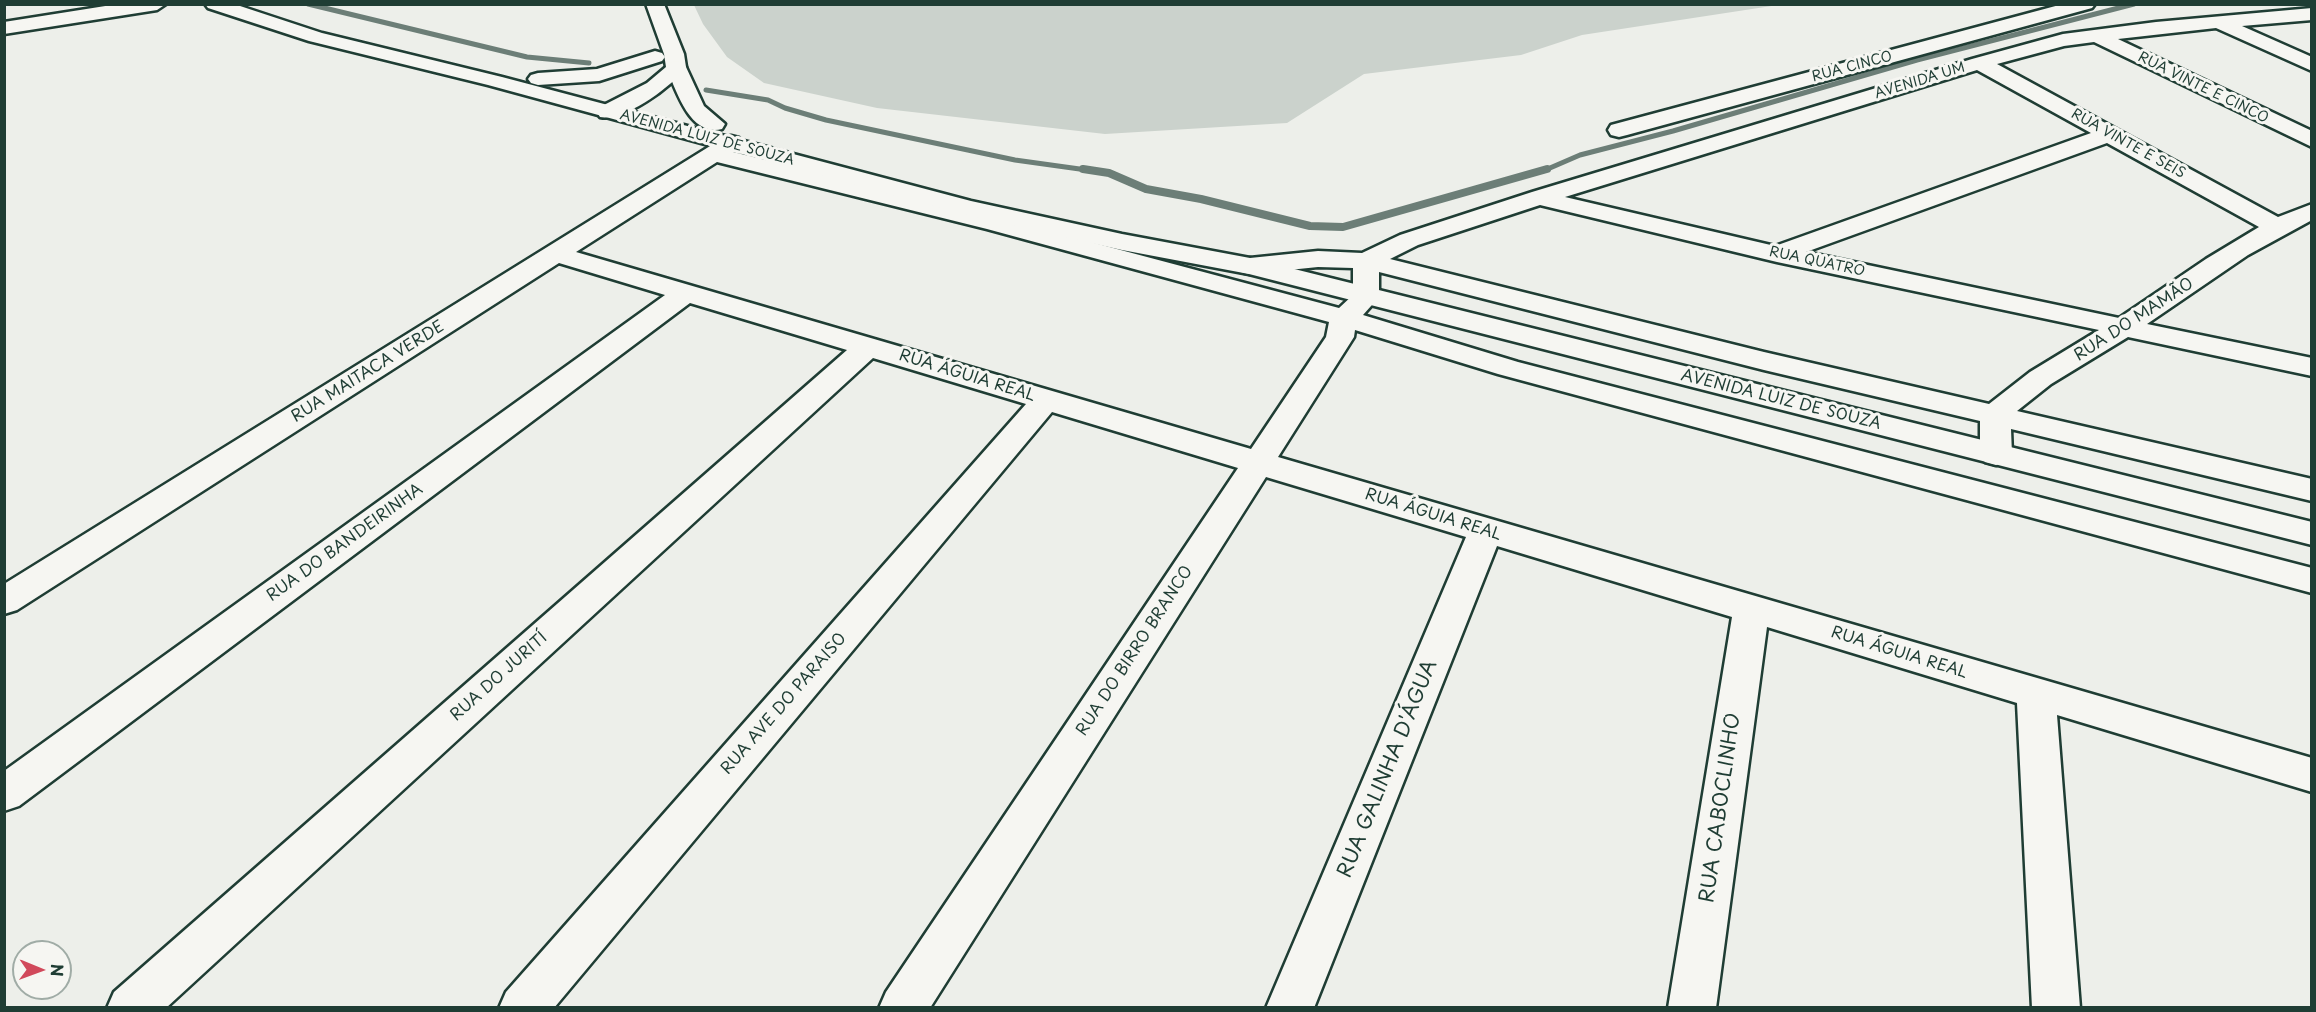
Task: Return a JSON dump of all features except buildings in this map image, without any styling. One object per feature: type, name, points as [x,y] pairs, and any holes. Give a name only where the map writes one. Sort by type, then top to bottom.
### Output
[{"type":"street","points":[[4,28],[157,4]]},
{"type":"street","name":"AVENIDA LUIZ DE SOUZA","points":[[214,4],[316,37],[607,104]]},
{"type":"street","name":"AVENIDA LUIZ DE SOUZA","points":[[255,4],[538,79],[719,140],[968,208],[1250,266],[1355,308],[1996,455],[2312,534]]},
{"type":"street","points":[[655,4],[674,54],[676,68],[695,109],[719,140],[1079,244],[1355,308],[1515,370],[2138,532],[2312,581]]},
{"type":"street","points":[[2029,4],[2048,13]]},
{"type":"street","name":"RUA CINCO","points":[[1619,130],[2086,4]]},
{"type":"street","name":"AVENIDA UM","points":[[1539,198],[2032,48],[2095,35],[2312,14]]},
{"type":"street","points":[[2218,22],[2312,65]]},
{"type":"street","points":[[607,104],[639,77],[656,57],[664,26]]},
{"type":"street","name":"RUA VINTE E CINCO","points":[[2095,35],[2312,140]]},
{"type":"street","points":[[538,79],[599,75],[656,57]]},
{"type":"street","name":"RUA VINTE E SEIS","points":[[1979,63],[2276,226]]},
{"type":"street","points":[[607,104],[667,78],[676,68]]},
{"type":"street","points":[[1777,254],[2110,134]]},
{"type":"street","name":"RUA MAITACA VERDE","points":[[4,601],[555,254],[719,140]]},
{"type":"street","points":[[1355,308],[1366,261],[1409,240],[1539,198]]},
{"type":"street","name":"RUA QUATRO","points":[[1539,198],[1777,254],[2312,367]]},
{"type":"street","name":"RUA DO MAMÃO","points":[[1995,415],[2016,396],[2276,226],[2312,212]]},
{"type":"street","name":"RUA ÁGUIA REAL","points":[[555,254],[2312,775]]},
{"type":"street","name":"AVENIDA LUIZ DE SOUZA","points":[[1250,266],[1318,259],[1366,261],[1764,362],[2312,490]]},
{"type":"street","name":"RUA DO BANDEIRINHA","points":[[4,794],[686,292]]},
{"type":"street","name":"RUA DO BIRRO BRANCO","points":[[903,1008],[1340,337],[1355,308]]},
{"type":"street","name":"RUA DO JURITÍ","points":[[131,1008],[868,346]]},
{"type":"street","name":"RUA AVE DO PARAISO","points":[[522,1008],[1046,400]]},
{"type":"street","points":[[1995,415],[1996,455]]},
{"type":"street","name":"RUA GALINHA D'ÁGUA","points":[[1290,1008],[1486,530]]},
{"type":"street","name":"RUA CABOCLINHO","points":[[1692,1008],[1750,609]]},
{"type":"street","points":[[2036,694],[2056,1008]]},
{"type":"shaded area","points":[[694,5],[1778,5],[1582,35],[1521,55],[1364,74],[1287,123],[1105,134],[877,108],[764,83],[727,57],[703,24]]},
{"type":"waterway","points":[[308,4],[527,57],[589,63]]},
{"type":"waterway","points":[[1543,171],[1580,155],[1673,131],[1917,60],[2134,4]]},
{"type":"waterway","points":[[706,90],[768,100],[785,108],[826,120],[1015,160],[1094,171]]},
{"type":"waterway","points":[[1083,169],[1109,173],[1146,189],[1201,199],[1310,226],[1343,227],[1547,169]]}]
